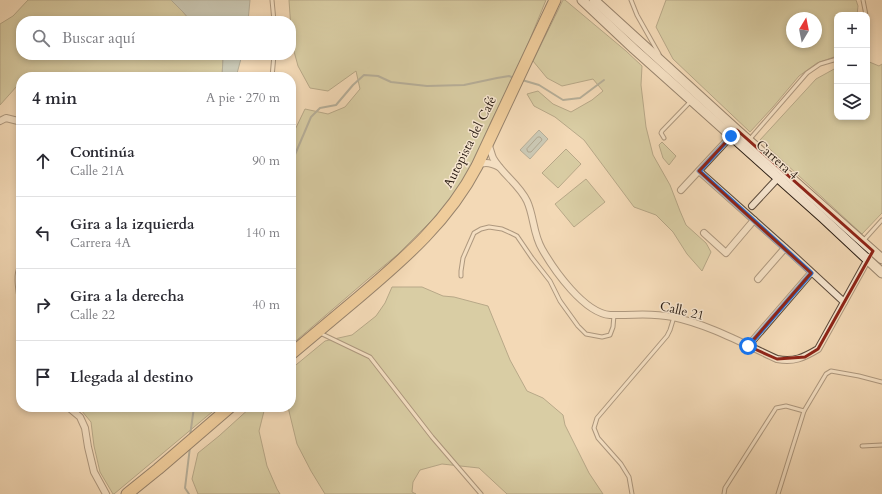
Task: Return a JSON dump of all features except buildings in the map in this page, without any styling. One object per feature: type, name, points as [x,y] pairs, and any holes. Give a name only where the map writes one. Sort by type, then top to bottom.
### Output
[{"type":"highway","name":"Autopista del Café","points":[[296,347],[318,332],[387,274],[427,236],[449,210],[477,166],[555,0]]},
{"type":"highway","points":[[127,494],[179,452],[224,412]]},
{"type":"main road","name":"Carrera 4","points":[[594,0],[663,63],[778,178],[882,273]]},
{"type":"main road","name":"Carrera 4","points":[[582,1],[692,100],[734,133],[749,140],[882,259]]},
{"type":"street","points":[[0,121],[6,118],[16,120]]},
{"type":"street","points":[[681,190],[734,133]]},
{"type":"street","name":"Calle 21","points":[[488,142],[494,159],[500,168],[519,188],[526,199],[530,207],[537,239],[546,256],[572,290],[592,308],[603,314],[656,315],[674,318],[700,325],[777,360],[788,361],[805,357],[818,349],[873,250]]},
{"type":"street","points":[[477,166],[486,162],[500,168]]},
{"type":"street","points":[[699,171],[844,302]]},
{"type":"street","points":[[752,206],[778,178]]},
{"type":"street","points":[[704,233],[726,253],[754,220]]},
{"type":"street","points":[[758,279],[785,248]]},
{"type":"street","points":[[748,346],[811,273]]},
{"type":"street","points":[[74,412],[80,417],[85,428],[94,472],[106,494]]},
{"type":"lane","points":[[272,0],[274,16]]},
{"type":"lane","points":[[631,0],[663,63]]},
{"type":"lane","points":[[863,0],[865,12]]},
{"type":"lane","points":[[749,140],[807,73],[820,64],[834,59]]},
{"type":"lane","points":[[272,72],[274,60]]},
{"type":"lane","points":[[664,138],[661,134],[662,131],[692,100]]},
{"type":"lane","points":[[862,241],[882,220]]},
{"type":"lane","points":[[461,276],[463,258],[474,233],[485,228],[502,229],[517,236],[550,281],[560,301],[578,326],[586,334],[602,337],[610,334],[613,327],[614,315]]},
{"type":"lane","points":[[632,494],[629,477],[621,464],[598,438],[594,428],[597,418],[667,336],[674,318]]},
{"type":"lane","points":[[318,332],[370,357],[432,437],[481,494]]},
{"type":"lane","points":[[778,494],[804,411],[826,374],[831,371],[882,382]]},
{"type":"lane","points":[[724,494],[725,488],[776,408],[786,406],[804,411]]},
{"type":"lane","points":[[862,446],[882,446]]},
{"type":"highlighted area","points":[[737,130],[873,251],[818,349],[805,357],[777,359],[748,346],[811,273],[699,171]]},
{"type":"green space","points":[[28,0],[171,0],[187,16],[16,16],[16,60],[223,60],[222,72],[16,72],[16,87],[0,105],[0,24],[13,16]]},
{"type":"green space","points":[[289,0],[546,0],[528,44],[476,157],[456,192],[433,219],[397,255],[296,341],[296,128],[305,109],[328,114],[345,107],[360,89],[356,71],[328,91],[310,88],[298,66],[296,59],[296,16],[290,16]]},
{"type":"green space","points":[[563,0],[565,0],[642,66],[641,85],[646,127],[653,155],[670,185],[686,225],[706,243],[711,252],[702,271],[687,254],[673,232],[656,215],[634,207],[584,140],[555,117],[534,106],[527,94],[538,91],[553,104],[571,112],[592,100],[603,91],[593,79],[562,86],[547,78],[533,61]]},
{"type":"green space","points":[[666,0],[856,0],[858,6],[857,12],[834,12],[834,57],[817,63],[799,76],[750,132],[673,59],[656,27]]},
{"type":"green space","points":[[870,62],[879,66],[882,64],[882,213],[862,234],[760,140],[816,79],[834,69],[834,120],[870,120]]},
{"type":"green space","points":[[662,142],[676,156],[669,165],[663,158],[659,145]]},
{"type":"green space","points":[[566,149],[581,164],[558,188],[542,173]]},
{"type":"green space","points":[[586,179],[605,202],[574,227],[555,204]]},
{"type":"green space","points":[[392,287],[422,287],[443,296],[454,297],[488,306],[510,360],[527,391],[543,398],[563,415],[565,425],[589,473],[603,494],[507,494],[479,468],[442,464],[420,470],[413,482],[412,492],[416,494],[325,494],[297,444],[289,412],[296,412],[296,365],[325,341],[352,335],[376,316],[385,303]]},
{"type":"green space","points":[[83,412],[212,412],[114,494],[100,472],[94,446],[91,422]]},
{"type":"green space","points":[[245,412],[264,412],[259,431],[267,466],[280,494],[198,494],[192,479],[198,453]]},
{"type":"water","points":[[171,0],[250,0],[248,16],[187,16]]},
{"type":"water","points":[[223,60],[241,60],[237,72],[222,72]]},
{"type":"water","points":[[539,130],[548,139],[530,159],[520,150]]},
{"type":"waterway","points":[[296,152],[311,117],[320,108],[336,105],[353,85],[364,75],[378,76],[391,82],[427,86],[464,85],[509,76],[514,78]]},
{"type":"waterway","points":[[522,80],[539,85],[563,100],[580,98],[604,80]]},
{"type":"waterway","points":[[190,436],[193,412]]},
{"type":"waterway","points":[[189,494],[185,488],[190,447]]},
{"type":"route","points":[[731,136],[699,171],[811,273],[748,346]]}]
